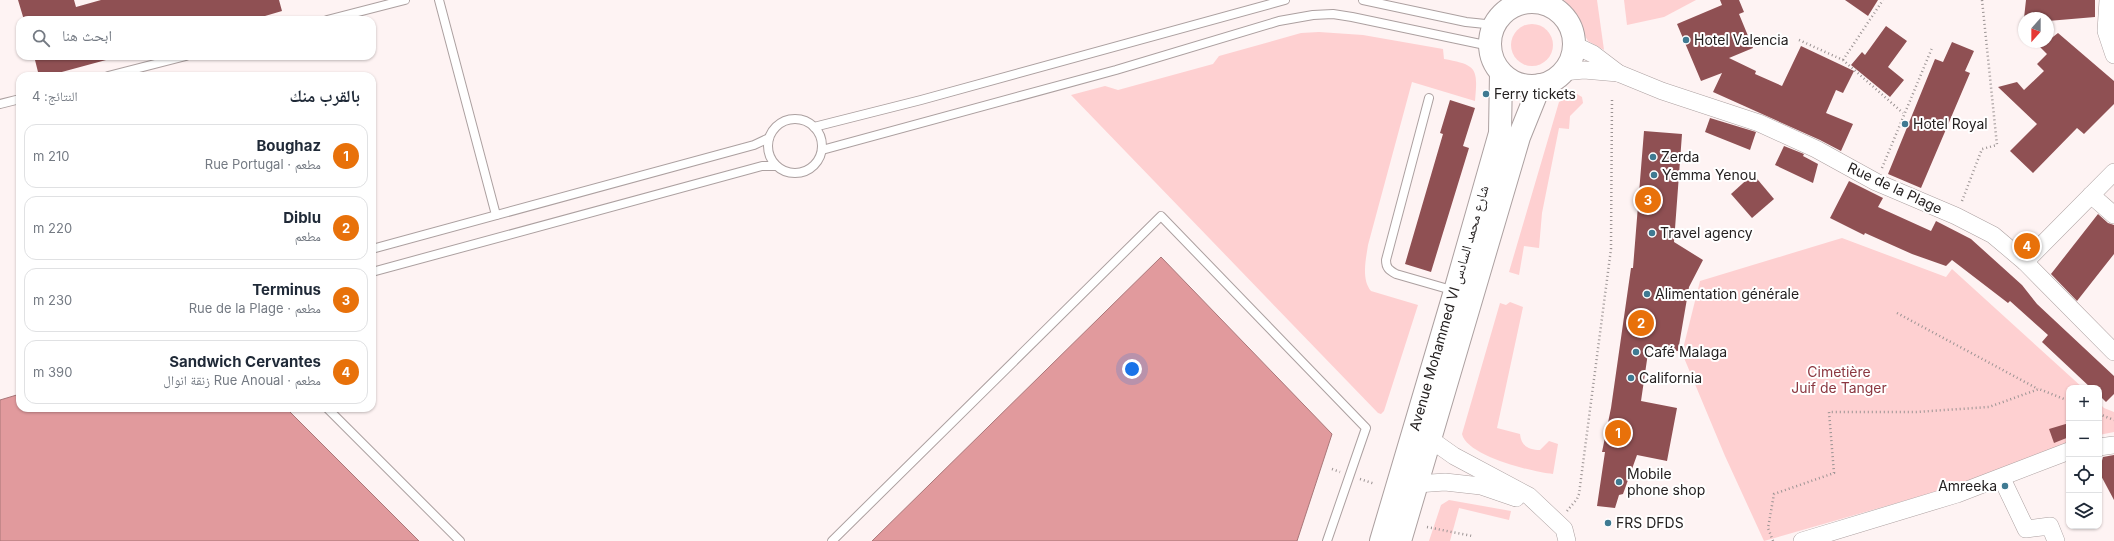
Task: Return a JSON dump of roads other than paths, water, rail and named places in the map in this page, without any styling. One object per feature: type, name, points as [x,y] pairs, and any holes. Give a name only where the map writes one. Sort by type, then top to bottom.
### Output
[{"type":"main road","points":[[1517,3],[1547,3],[1567,22],[1573,37],[1574,46],[1571,60],[1563,72],[1556,78],[1540,86],[1515,83],[1501,73],[1493,60],[1490,46],[1495,25],[1504,13],[1517,3]]},
{"type":"main road","name":"Avenue Mohammed VI شارع محمد السادس","points":[[1381,541],[1500,133],[1501,73]]},
{"type":"main road","name":"Avenue Mohammed VI شارع محمد السادس","points":[[1400,541],[1519,137],[1540,86]]},
{"type":"street","points":[[2108,0],[2106,30],[2114,54]]},
{"type":"street","points":[[1574,46],[1593,54],[1618,73]]},
{"type":"street","points":[[1563,72],[1584,70],[1618,73]]},
{"type":"street","name":"Rue de la Plage","points":[[1618,73],[1662,91],[1759,123],[1816,149],[1876,182],[1956,216],[1993,235],[2025,262],[2114,352]]},
{"type":"street","points":[[2025,262],[2114,172]]},
{"type":"street","points":[[2091,195],[2114,215]]},
{"type":"street","points":[[1430,439],[1454,456],[1529,496],[1536,509]]},
{"type":"street","points":[[2102,447],[2114,446]]},
{"type":"street","points":[[1802,541],[1957,494],[2066,452]]},
{"type":"street","points":[[1417,484],[1445,482],[1481,486],[1536,509],[1558,523],[1564,529],[1566,541]]},
{"type":"street","points":[[2004,483],[2026,529],[2050,526],[2056,541]]},
{"type":"lane","points":[[343,16],[405,0]]},
{"type":"lane","points":[[439,0],[496,215]]},
{"type":"lane","points":[[814,127],[921,100],[1285,0]]},
{"type":"lane","points":[[1363,0],[1466,22],[1495,25]]},
{"type":"lane","points":[[822,150],[1116,70],[1295,18],[1333,14],[1490,46]]},
{"type":"lane","points":[[124,72],[170,60]]},
{"type":"lane","points":[[1429,98],[1386,260],[1386,265],[1388,269],[1396,274],[1455,291]]},
{"type":"lane","points":[[0,104],[16,99]]},
{"type":"lane","points":[[376,248],[754,145],[769,138],[778,125],[792,120],[800,120],[814,127],[821,140],[822,150],[817,162],[805,172],[790,173],[776,166],[762,166],[376,271]]},
{"type":"lane","points":[[769,138],[769,153],[776,166]]},
{"type":"lane","points":[[832,541],[1161,216],[1366,428],[1327,541]]},
{"type":"lane","points":[[331,412],[460,541]]},
{"type":"place","name":"Hotel Valencia","points":[[1686,40]]},
{"type":"place","name":"Ferry tickets","points":[[1486,94]]},
{"type":"place","name":"Hotel Royal","points":[[1905,124]]},
{"type":"place","name":"Zerda","points":[[1653,157]]},
{"type":"place","name":"Yemma Yenou","points":[[1654,175]]},
{"type":"place","name":"Terminus","points":[[1648,200]]},
{"type":"place","name":"Travel agency","points":[[1652,233]]},
{"type":"place","name":"Sandwich Cervantes","points":[[2027,246]]},
{"type":"place","name":"Alimentation générale","points":[[1647,294]]},
{"type":"place","name":"Diblu","points":[[1641,323]]},
{"type":"place","name":"Café Malaga","points":[[1636,352]]},
{"type":"place","name":"California","points":[[1631,378]]},
{"type":"place","name":"Boughaz","points":[[1618,433]]},
{"type":"place","name":"Mobile phone shop","points":[[1619,482]]},
{"type":"place","name":"Amreeka","points":[[2005,486]]},
{"type":"place","name":"FRS DFDS","points":[[1608,523]]},
{"type":"park label","name":"Cimetière Juif de Tanger","points":[[1839,380]]}]
